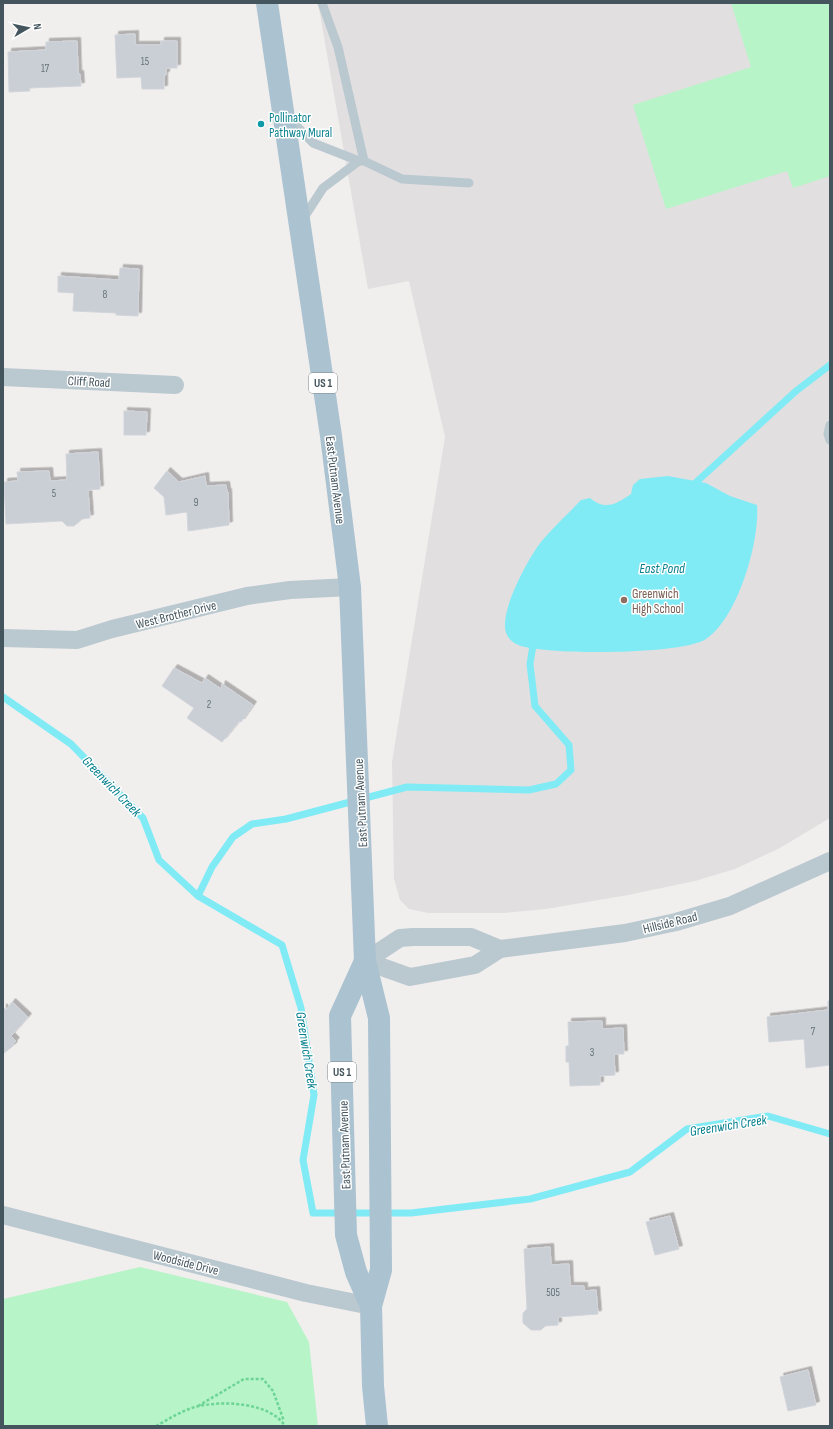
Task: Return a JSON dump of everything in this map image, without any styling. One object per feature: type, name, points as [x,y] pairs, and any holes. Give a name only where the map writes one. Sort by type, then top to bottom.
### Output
[{"type":"main road","name":"East Putnam Avenue","points":[[267,3],[331,436],[350,587],[362,853],[365,960],[380,1018],[381,1270],[371,1306],[373,1386],[377,1426]]},
{"type":"main road","name":"East Putnam Avenue","points":[[365,960],[340,1016],[346,1189],[346,1235],[356,1272],[371,1306]]},
{"type":"street","name":"Cliff Road","points":[[3,377],[175,385]]},
{"type":"street","name":"West Brother Drive","points":[[3,638],[77,640],[112,629],[247,596],[290,590],[350,587]]},
{"type":"street","name":"Hillside Road","points":[[365,960],[410,977],[475,965],[500,949],[625,933],[676,922],[730,906],[830,861]]},
{"type":"street","name":"Hillside Road","points":[[365,960],[400,938],[471,937],[500,949]]},
{"type":"street","name":"Woodside Drive","points":[[3,1215],[306,1293],[371,1306]]},
{"type":"lane","points":[[322,3],[338,47],[362,161]]},
{"type":"lane","points":[[283,112],[313,143],[362,161],[402,179],[469,183]]},
{"type":"lane","points":[[299,224],[324,188],[362,161]]},
{"type":"lane","points":[[830,425],[828,434],[830,440]]},
{"type":"path","points":[[156,1426],[178,1413],[196,1407],[223,1392],[235,1382],[244,1378],[263,1379],[273,1391],[285,1426]]},
{"type":"path","points":[[196,1407],[226,1404],[246,1405],[274,1415],[281,1420],[285,1426]]},
{"type":"shaded area","name":"Greenwich High School","points":[[318,3],[830,3],[830,818],[778,849],[735,869],[695,881],[628,895],[546,909],[504,913],[428,913],[409,909],[400,900],[394,879],[392,762],[445,437],[409,281],[368,289]]},
{"type":"green space","points":[[731,3],[830,3],[830,176],[793,188],[787,171],[666,209],[633,105],[751,67]]},
{"type":"green space","points":[[140,1267],[287,1302],[309,1342],[318,1426],[3,1426],[3,1299]]},
{"type":"water","name":"East Pond","points":[[668,476],[706,483],[730,496],[757,505],[755,538],[745,578],[728,614],[718,629],[706,639],[692,644],[645,651],[559,651],[521,646],[511,641],[507,635],[505,626],[509,603],[520,577],[533,554],[553,528],[581,500],[590,498],[601,504],[611,505],[621,501],[631,494],[633,485],[640,479]]},
{"type":"building","points":[[135,34],[135,45],[161,45],[161,41],[177,41],[177,68],[166,68],[166,75],[164,75],[164,89],[142,89],[141,77],[117,78],[115,35]]},
{"type":"building","points":[[77,41],[78,74],[80,74],[81,86],[29,88],[30,91],[9,92],[8,52],[46,50],[46,42]]},
{"type":"building","points":[[120,268],[139,269],[138,316],[116,315],[116,313],[73,311],[74,293],[58,292],[58,276],[119,280]]},
{"type":"building","points":[[124,411],[147,412],[146,435],[124,435]]},
{"type":"building","points":[[98,452],[100,489],[88,490],[90,518],[82,519],[74,526],[67,526],[62,521],[6,524],[4,482],[18,481],[17,472],[49,471],[50,481],[67,480],[66,454]]},
{"type":"building","points":[[167,471],[179,482],[205,476],[206,486],[226,485],[228,492],[229,525],[188,531],[187,512],[166,515],[164,497],[154,488]]},
{"type":"building","points":[[174,668],[202,683],[205,678],[221,689],[222,684],[253,705],[241,722],[239,721],[222,742],[187,718],[194,708],[162,686]]},
{"type":"building","points":[[828,1001],[830,1001],[830,1065],[806,1068],[804,1039],[769,1042],[767,1017],[828,1010]]},
{"type":"building","points":[[12,1002],[28,1017],[11,1036],[16,1041],[13,1044],[14,1045],[3,1054],[3,1007],[6,1010]]},
{"type":"building","points":[[602,1021],[602,1029],[623,1028],[624,1054],[614,1054],[615,1075],[600,1076],[600,1085],[570,1086],[569,1062],[566,1062],[566,1046],[569,1046],[568,1022]]},
{"type":"building","points":[[670,1216],[679,1249],[655,1255],[646,1222]]},
{"type":"building","points":[[550,1247],[551,1265],[569,1264],[570,1286],[584,1286],[584,1291],[596,1290],[598,1314],[558,1317],[558,1325],[545,1326],[541,1330],[531,1330],[523,1323],[523,1313],[527,1309],[524,1249]]},
{"type":"building","points":[[808,1370],[816,1405],[788,1411],[780,1377]]},
{"type":"waterway","points":[[692,486],[796,391],[830,365]]},
{"type":"waterway","points":[[198,896],[212,867],[233,837],[252,824],[286,819],[407,787],[529,790],[556,784],[571,770],[569,745],[535,706],[530,664],[534,639]]},
{"type":"waterway","name":"Greenwich Creek","points":[[3,697],[71,744],[143,818],[159,860],[198,896],[282,945],[301,1008],[314,1095],[303,1160],[313,1213],[411,1213],[530,1199],[630,1172],[687,1129],[768,1116],[830,1134]]},
{"type":"place","name":"Pollinator Pathway Mural","points":[[261,124]]},
{"type":"place","name":"Greenwich High School","points":[[624,600]]}]
